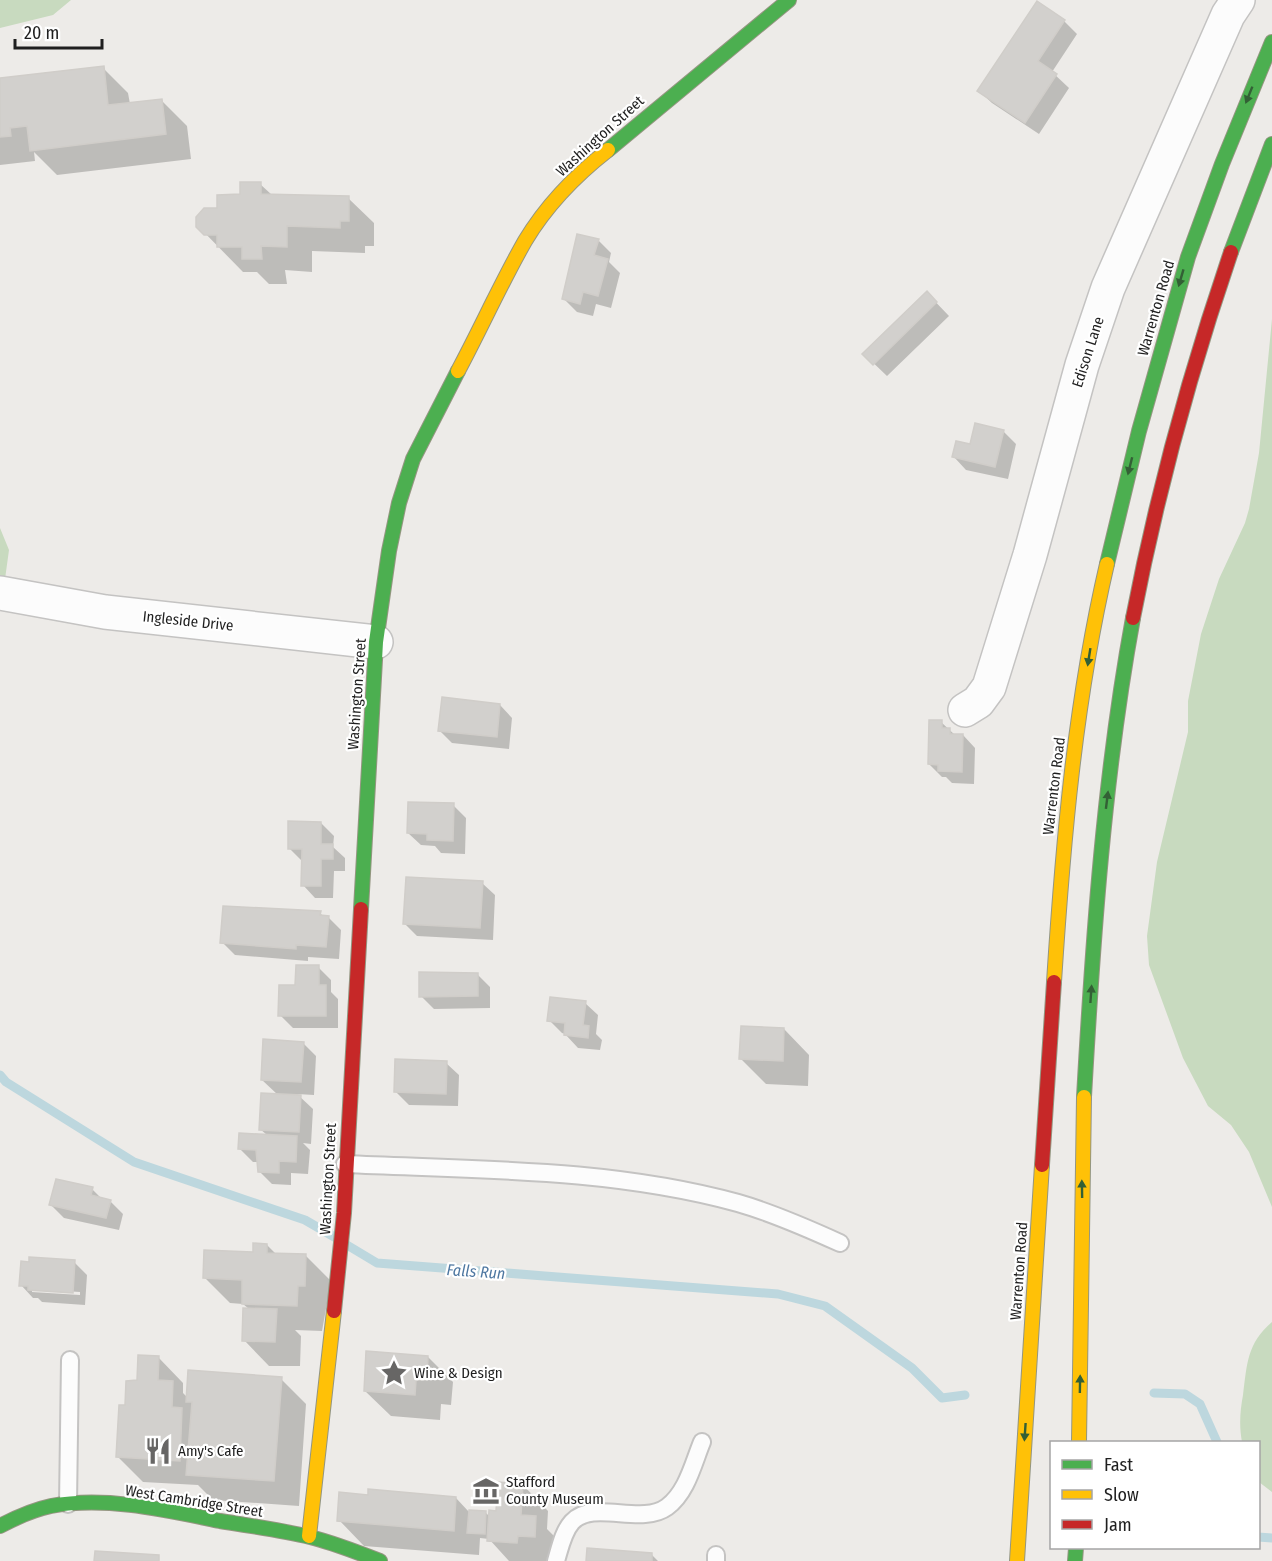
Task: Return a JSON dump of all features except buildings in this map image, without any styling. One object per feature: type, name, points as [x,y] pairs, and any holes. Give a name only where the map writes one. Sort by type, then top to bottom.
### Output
[{"type":"main road","name":"Washington Street","points":[[309,1536],[344,1213],[376,642],[389,551],[399,503],[413,459],[526,240],[556,199],[584,169],[789,0]]},
{"type":"main road","name":"Warrenton Road","points":[[1017,1561],[1067,807],[1096,613],[1138,431],[1188,256],[1221,164],[1272,42]]},
{"type":"main road","points":[[1079,1441],[1083,1108],[1095,927],[1120,698],[1144,564],[1184,401],[1232,253],[1272,144]]},
{"type":"main road","name":"West Cambridge Street","points":[[1,1522],[30,1511],[68,1504],[104,1504],[157,1509],[309,1536],[380,1561]]},
{"type":"street","name":"Edison Lane","points":[[965,710],[978,702],[988,687],[1030,555],[1082,365],[1108,288],[1228,15],[1238,0]]},
{"type":"street","name":"Ingleside Drive","points":[[0,593],[105,612],[376,642]]},
{"type":"lane","points":[[345,1164],[572,1175],[674,1188],[740,1203],[803,1226],[840,1243]]},
{"type":"lane","points":[[68,1504],[70,1360]]},
{"type":"lane","points":[[556,1561],[564,1536],[579,1517],[595,1513],[653,1514],[666,1508],[683,1488],[702,1442]]},
{"type":"green space","points":[[0,0],[71,0],[53,15],[0,28]]},
{"type":"green space","points":[[1272,319],[1272,1207],[1249,1152],[1231,1125],[1208,1106],[1183,1058],[1149,965],[1147,936],[1157,862],[1188,732],[1188,701],[1201,634],[1219,579],[1245,523],[1249,509],[1259,453]]},
{"type":"green space","points":[[0,528],[9,550],[5,579],[0,578]]},
{"type":"green space","points":[[1272,1322],[1272,1492],[1260,1483],[1260,1441],[1242,1441],[1240,1424],[1250,1355],[1257,1338]]},
{"type":"waterway","name":"Falls Run","points":[[0,1075],[6,1082],[134,1162],[305,1220],[336,1238]]},
{"type":"waterway","name":"Falls Run","points":[[347,1245],[377,1263],[778,1294],[825,1306],[912,1368],[942,1398],[965,1395]]},
{"type":"waterway","name":"Falls Run","points":[[1154,1393],[1185,1394],[1200,1404],[1217,1441]]},
{"type":"waterway","name":"Falls Run","points":[[1260,1537],[1272,1538]]},
{"type":"traffic: fast","points":[[608,150],[789,0]]},
{"type":"traffic: fast","points":[[1107,564],[1139,431],[1188,257],[1222,164],[1272,42]]},
{"type":"traffic: fast","points":[[1231,252],[1272,144]]},
{"type":"traffic: fast","points":[[361,909],[376,642],[389,551],[399,503],[413,459],[458,371]]},
{"type":"traffic: fast","points":[[1084,1097],[1091,977],[1107,797],[1133,618]]},
{"type":"traffic: fast","points":[[0,1526],[25,1514],[51,1506],[72,1503],[114,1503],[319,1539],[380,1561]]},
{"type":"traffic: fast","points":[[1075,1561],[1076,1549]]},
{"type":"traffic: slow","points":[[458,371],[533,228],[562,192],[608,150]]},
{"type":"traffic: slow","points":[[1054,982],[1072,772],[1086,667],[1107,564]]},
{"type":"traffic: slow","points":[[1079,1441],[1084,1097]]},
{"type":"traffic: slow","points":[[1017,1561],[1042,1165]]},
{"type":"traffic: slow","points":[[309,1536],[334,1311]]},
{"type":"traffic: jam","points":[[1133,618],[1176,433],[1231,252]]},
{"type":"traffic: jam","points":[[334,1311],[344,1213],[361,909]]},
{"type":"traffic: jam","points":[[1042,1165],[1054,982]]},
{"type":"place","name":"Wine & Design","points":[[394,1373]]},
{"type":"place","name":"Amy's Cafe","points":[[158,1451]]},
{"type":"place","name":"Stafford County Museum","points":[[486,1491]]}]
